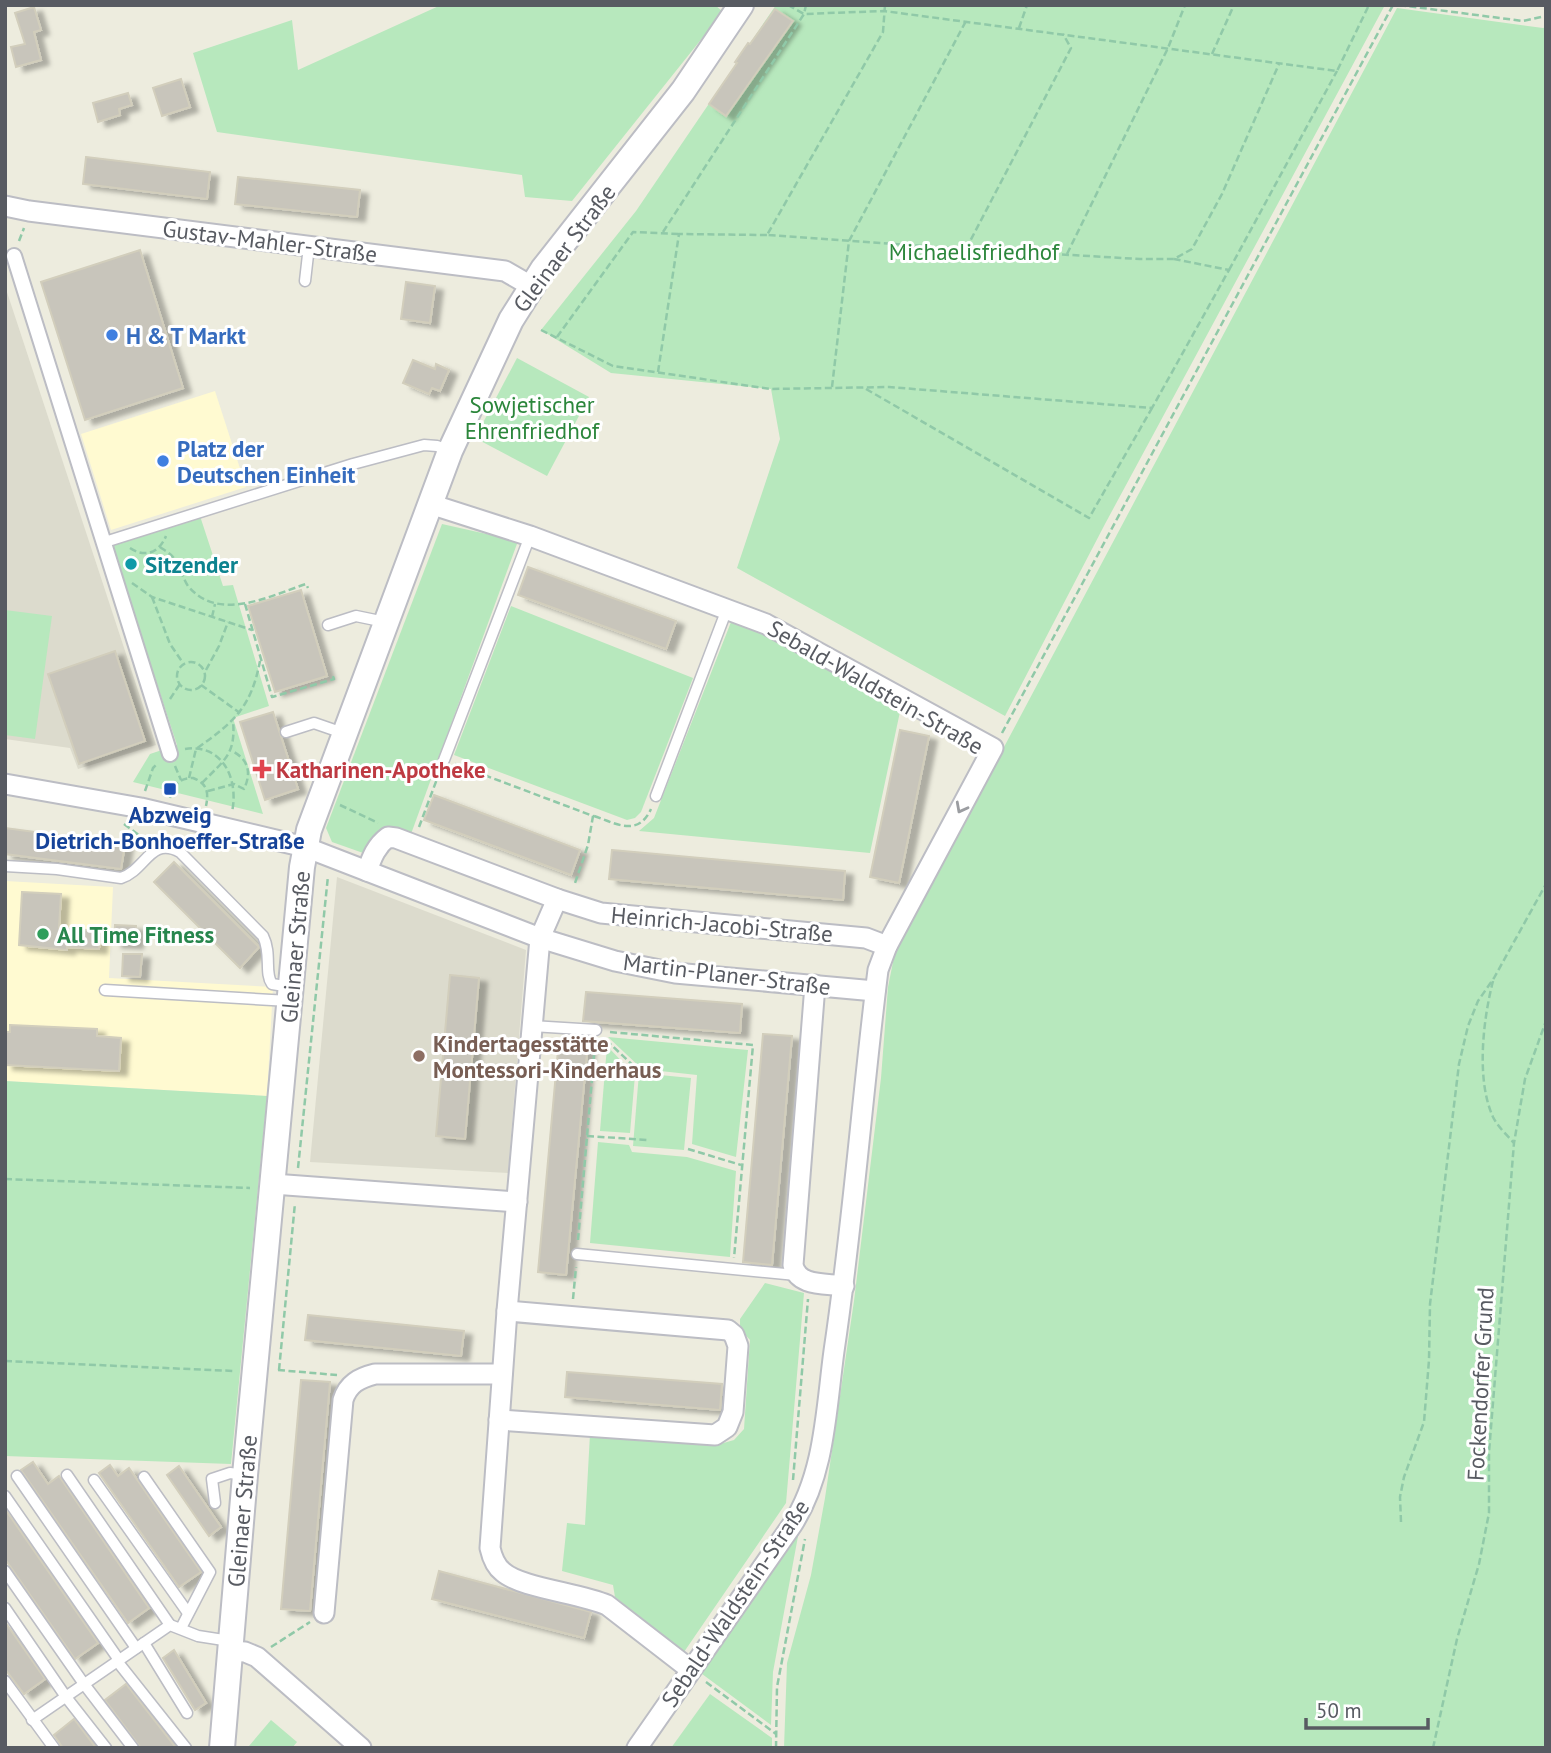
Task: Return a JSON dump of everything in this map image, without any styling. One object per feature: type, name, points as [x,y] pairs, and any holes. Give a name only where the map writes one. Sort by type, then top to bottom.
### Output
[{"type":"street","name":"Gleinaer Straße","points":[[222,1748],[245,1475],[267,1369],[285,1185],[290,994],[305,847],[321,796],[430,504],[496,349],[531,286],[666,115],[741,5]]},
{"type":"street","name":"Gustav-Mahler-Straße","points":[[5,206],[505,271],[531,286]]},
{"type":"street","points":[[14,256],[170,754]]},
{"type":"street","name":"Sebald-Waldstein-Straße","points":[[430,504],[530,536],[766,624],[993,748],[887,946],[878,970],[844,1286],[817,1468],[691,1670],[637,1748]]},
{"type":"street","name":"Martin-Planer-Straße","points":[[5,784],[141,808],[305,847],[540,938],[644,968],[875,991]]},
{"type":"street","points":[[367,871],[375,850],[388,837]]},
{"type":"street","name":"Heinrich-Jacobi-Straße","points":[[388,837],[601,913],[866,938],[887,946]]},
{"type":"street","points":[[563,901],[540,938],[507,1311],[490,1548],[493,1560],[502,1572],[516,1581],[592,1598],[607,1605],[691,1670]]},
{"type":"street","points":[[815,985],[793,1265],[803,1278],[844,1286]]},
{"type":"street","points":[[285,1185],[517,1202]]},
{"type":"street","points":[[499,1420],[715,1435],[727,1427],[733,1412],[738,1346],[734,1335],[728,1330],[507,1311]]},
{"type":"street","points":[[324,1612],[346,1391],[356,1380],[375,1374],[502,1374]]},
{"type":"street","points":[[230,1646],[257,1657],[361,1748]]},
{"type":"lane","points":[[305,281],[309,246]]},
{"type":"lane","points":[[105,541],[353,464],[425,445],[437,446],[450,452]]},
{"type":"lane","points":[[444,760],[530,536]]},
{"type":"lane","points":[[656,796],[727,608]]},
{"type":"lane","points":[[328,625],[356,616],[386,622]]},
{"type":"lane","points":[[286,732],[314,723],[344,734]]},
{"type":"lane","points":[[5,866],[58,869],[121,878],[136,870],[158,849],[165,846],[172,848],[180,852],[263,936],[269,954],[268,978],[272,984],[290,994]]},
{"type":"lane","points":[[105,990],[290,994]]},
{"type":"lane","points":[[532,1026],[596,1030]]},
{"type":"lane","points":[[577,1254],[803,1278]]},
{"type":"lane","points":[[215,1503],[212,1479],[230,1474],[245,1475]]},
{"type":"lane","points":[[67,1475],[175,1626],[230,1646]]},
{"type":"lane","points":[[17,1476],[187,1713]]},
{"type":"lane","points":[[32,1720],[140,1645],[175,1626],[188,1613],[210,1572],[144,1477]]},
{"type":"lane","points":[[94,1480],[188,1613]]},
{"type":"lane","points":[[5,1496],[118,1660],[186,1748]]},
{"type":"lane","points":[[5,1571],[84,1684],[134,1748]]},
{"type":"lane","points":[[5,1608],[106,1748]]},
{"type":"lane","points":[[5,1681],[54,1748]]},
{"type":"path","points":[[788,5],[804,14],[884,11],[1337,71]]},
{"type":"path","points":[[663,232],[804,14],[806,5]]},
{"type":"path","points":[[767,235],[883,32],[885,5]]},
{"type":"path","points":[[1019,28],[1027,5]]},
{"type":"path","points":[[1067,254],[1168,48],[1185,5]]},
{"type":"path","points":[[1212,54],[1234,5]]},
{"type":"path","points":[[863,387],[1089,518],[1229,270],[1337,71],[1368,5]]},
{"type":"path","points":[[993,748],[1393,5]]},
{"type":"path","points":[[1399,5],[1523,21],[1546,16]]},
{"type":"path","points":[[832,388],[849,241],[965,21]]},
{"type":"path","points":[[966,249],[1071,48],[1063,34]]},
{"type":"path","points":[[1174,259],[1192,249],[1222,194],[1279,64]]},
{"type":"path","points":[[14,256],[29,211]]},
{"type":"path","points":[[556,337],[633,232],[767,235],[966,249],[1174,259],[1229,270]]},
{"type":"path","points":[[658,373],[679,233]]},
{"type":"path","points":[[541,330],[613,366],[771,389],[889,387],[1152,408]]},
{"type":"path","points":[[122,536],[128,547],[134,551],[141,554],[152,552],[160,547],[166,537],[165,523]]},
{"type":"path","points":[[149,545],[152,552]]},
{"type":"path","points":[[160,547],[174,558],[180,573],[192,590],[215,604],[226,607],[245,604],[306,584],[307,588]]},
{"type":"path","points":[[114,570],[152,597],[252,629]]},
{"type":"path","points":[[152,597],[170,644],[184,664]]},
{"type":"path","points":[[212,617],[215,604]]},
{"type":"path","points":[[245,604],[272,697],[287,696],[334,679],[332,674]]},
{"type":"path","points":[[184,664],[177,675],[180,684],[193,690],[201,685],[228,622]]},
{"type":"path","points":[[189,778],[196,749],[233,721],[253,691],[260,657]]},
{"type":"path","points":[[184,664],[196,663],[205,671]]},
{"type":"path","points":[[201,685],[240,713]]},
{"type":"path","points":[[202,783],[232,751],[233,721]]},
{"type":"path","points":[[141,808],[153,768],[177,750],[207,751],[222,762],[230,772],[234,784],[236,793],[229,829]]},
{"type":"path","points":[[208,791],[234,784],[244,789],[249,770],[246,761],[232,751]]},
{"type":"path","points":[[413,844],[444,760],[626,827],[634,827],[646,819],[656,796]]},
{"type":"path","points":[[167,814],[175,784],[189,778],[202,783],[208,791],[202,822]]},
{"type":"path","points":[[321,796],[380,824],[388,837]]},
{"type":"path","points":[[563,901],[589,845],[593,816]]},
{"type":"path","points":[[267,1369],[285,1185],[329,872]]},
{"type":"path","points":[[1401,1522],[1400,1497],[1404,1477],[1424,1422],[1431,1291],[1459,1064],[1468,1026],[1478,1001],[1494,978],[1546,884]]},
{"type":"path","points":[[1494,978],[1486,1007],[1485,1094],[1494,1120],[1514,1143]]},
{"type":"path","name":"Fockendorfer Grund","points":[[1433,1748],[1489,1513],[1489,1452],[1514,1143],[1525,1079],[1546,1021]]},
{"type":"path","points":[[596,1030],[639,1071]]},
{"type":"path","points":[[572,1316],[596,1030]]},
{"type":"path","points":[[596,1030],[752,1045],[733,1270]]},
{"type":"path","points":[[587,1136],[648,1140]]},
{"type":"path","points":[[688,1149],[742,1166]]},
{"type":"path","points":[[5,1179],[258,1189],[285,1185]]},
{"type":"path","points":[[776,1748],[777,1687],[808,1520],[798,1499],[803,1278]]},
{"type":"path","points":[[5,1361],[244,1372],[267,1369],[339,1376],[352,1384]]},
{"type":"path","points":[[257,1657],[324,1612]]},
{"type":"path","points":[[691,1670],[776,1734]]},
{"type":"shaded area","points":[[5,286],[156,745],[78,769],[70,748],[5,739]]},
{"type":"shaded area","name":"Platz der Deutschen Einheit","points":[[215,391],[246,487],[111,530],[81,434]]},
{"type":"shaded area","name":"Kindertagesstätte Montessori-Kinderhaus","points":[[337,877],[526,950],[508,1173],[310,1162]]},
{"type":"shaded area","points":[[5,881],[113,887],[109,978],[273,987],[267,1096],[5,1081]]},
{"type":"green space","points":[[441,5],[715,5],[723,12],[572,201],[525,197],[522,175],[217,132],[193,53],[292,20],[298,70]]},
{"type":"green space","name":"Michaelisfriedhof","points":[[776,5],[1385,5],[1105,524],[1005,716],[737,568],[780,439],[771,389],[611,373],[541,330],[636,211]]},
{"type":"green space","points":[[1397,8],[1546,27],[1546,1748],[784,1748],[787,1663],[811,1575],[825,1498],[854,1301],[881,1078],[888,987],[895,952]]},
{"type":"green space","name":"Sowjetischer Ehrenfriedhof","points":[[517,358],[589,397],[547,476],[475,438]]},
{"type":"green space","points":[[200,516],[223,586],[233,585],[269,706],[233,718],[263,814],[133,782],[150,754],[177,745],[111,544]]},
{"type":"green space","points":[[442,524],[518,541],[411,834],[366,854],[332,842],[326,828]]},
{"type":"green space","points":[[511,606],[693,678],[641,812],[635,818],[627,820],[454,755]]},
{"type":"green space","points":[[5,610],[52,616],[35,739],[5,735]]},
{"type":"green space","points":[[733,617],[901,707],[870,853],[639,831],[654,818]]},
{"type":"green space","points":[[608,1037],[748,1050],[736,1157],[692,1144],[697,1075],[642,1069]]},
{"type":"green space","points":[[607,1046],[635,1075],[630,1133],[600,1131]]},
{"type":"green space","points":[[639,1073],[691,1078],[684,1150],[633,1146]]},
{"type":"green space","points":[[5,1081],[267,1096],[231,1464],[5,1456]]},
{"type":"green space","points":[[598,1142],[629,1145],[632,1152],[687,1157],[736,1171],[730,1257],[590,1243]]},
{"type":"green space","points":[[765,1283],[804,1293],[786,1503],[684,1652],[615,1597],[613,1585],[562,1571],[567,1523],[585,1525],[590,1434],[720,1444],[734,1440],[744,1429],[750,1340],[740,1329],[740,1319]]},
{"type":"green space","points":[[801,1520],[773,1672],[771,1725],[698,1671]]},
{"type":"green space","points":[[710,1694],[772,1738],[772,1748],[671,1748]]},
{"type":"green space","points":[[271,1720],[297,1742],[292,1748],[249,1746]]},
{"type":"building","points":[[34,7],[41,30],[34,32],[41,60],[16,67],[11,47],[25,44],[15,13]]},
{"type":"building","points":[[775,9],[793,21],[726,116],[709,104],[748,43],[750,44]]},
{"type":"building","points":[[181,79],[190,107],[162,116],[153,88]]},
{"type":"building","points":[[128,93],[132,105],[119,109],[120,115],[98,122],[93,103]]},
{"type":"building","points":[[86,157],[210,172],[207,199],[83,184]]},
{"type":"building","points":[[238,177],[360,190],[357,217],[235,204]]},
{"type":"building","name":"H & T Markt","points":[[140,250],[183,388],[85,420],[41,282]]},
{"type":"building","points":[[406,282],[435,286],[430,323],[401,319]]},
{"type":"building","points":[[413,360],[435,369],[436,364],[449,370],[440,391],[432,388],[429,394],[403,383]]},
{"type":"building","points":[[528,567],[676,621],[666,649],[518,595]]},
{"type":"building","points":[[301,590],[327,676],[275,692],[248,606]]},
{"type":"building","points":[[115,651],[145,741],[79,764],[48,674]]},
{"type":"building","points":[[273,712],[298,789],[265,800],[240,722]]},
{"type":"building","points":[[900,730],[929,736],[899,883],[870,877]]},
{"type":"building","points":[[434,795],[580,850],[571,875],[424,820]]},
{"type":"building","points":[[5,828],[125,844],[121,869],[5,854]]},
{"type":"building","points":[[612,850],[845,871],[843,900],[609,879]]},
{"type":"building","points":[[174,862],[259,947],[240,968],[154,882]]},
{"type":"building","points":[[22,892],[61,894],[59,928],[100,931],[99,949],[67,947],[67,950],[19,945]]},
{"type":"building","points":[[115,925],[136,926],[135,944],[114,943]]},
{"type":"building","points":[[123,954],[142,954],[140,977],[122,976]]},
{"type":"building","points":[[450,975],[479,978],[465,1139],[436,1136]]},
{"type":"building","points":[[586,992],[742,1004],[740,1033],[583,1021]]},
{"type":"building","points":[[10,1025],[97,1029],[97,1036],[121,1038],[119,1071],[5,1065],[5,1032],[10,1032]]},
{"type":"building","points":[[763,1034],[792,1036],[772,1265],[743,1262]]},
{"type":"building","points":[[559,1039],[588,1042],[566,1275],[538,1272]]},
{"type":"building","points":[[308,1315],[464,1331],[461,1356],[305,1340]]},
{"type":"building","points":[[567,1372],[722,1384],[720,1410],[565,1397]]},
{"type":"building","points":[[301,1380],[330,1382],[310,1611],[281,1609]]},
{"type":"building","points":[[33,1462],[48,1484],[59,1476],[149,1608],[128,1623],[21,1470]]},
{"type":"building","points":[[110,1465],[118,1476],[129,1468],[201,1572],[179,1587],[99,1473]]},
{"type":"building","points":[[179,1466],[221,1527],[209,1536],[167,1475]]},
{"type":"building","points":[[5,1509],[98,1643],[75,1659],[5,1559]]},
{"type":"building","points":[[439,1571],[591,1612],[584,1638],[432,1599]]},
{"type":"building","points":[[5,1622],[45,1679],[24,1694],[5,1669]]},
{"type":"building","points":[[174,1650],[206,1703],[195,1710],[163,1658]]},
{"type":"building","points":[[126,1684],[176,1748],[141,1748],[105,1700]]},
{"type":"building","points":[[74,1719],[96,1748],[63,1748],[54,1735]]},
{"type":"place","name":"H & T Markt","points":[[112,335]]},
{"type":"place","name":"Platz der Deutschen Einheit","points":[[163,461]]},
{"type":"place","name":"Sitzender","points":[[131,564]]},
{"type":"place","name":"Katharinen-Apotheke","points":[[262,769]]},
{"type":"place","name":"Abzweig Dietrich-Bonhoeffer-Straße","points":[[170,789]]},
{"type":"place","name":"All Time Fitness","points":[[43,934]]},
{"type":"place","name":"Kindertagesstätte Montessori-Kinderhaus","points":[[419,1056]]}]
